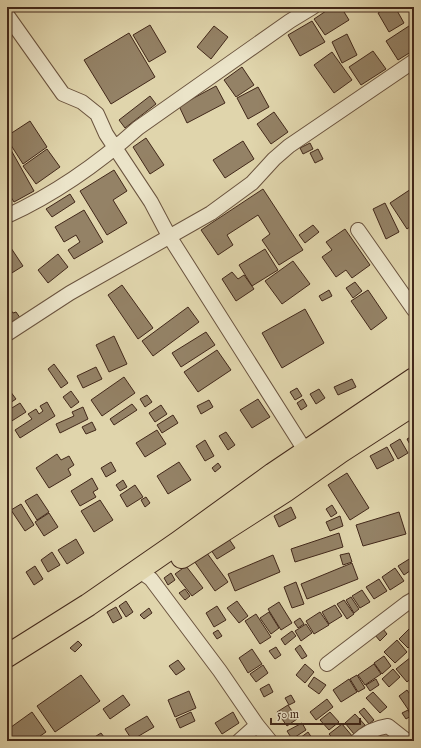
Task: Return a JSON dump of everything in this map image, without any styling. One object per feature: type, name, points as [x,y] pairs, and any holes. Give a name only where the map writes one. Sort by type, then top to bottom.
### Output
[{"type":"main road","points":[[7,664],[94,609],[145,574],[273,474],[414,379]]},
{"type":"main road","points":[[7,656],[88,605],[194,549],[285,491],[340,452],[414,404]]},
{"type":"street","points":[[7,216],[75,177],[116,148],[138,128],[189,91],[290,21],[313,7]]},
{"type":"street","points":[[7,16],[63,94],[82,102],[97,114],[106,134],[151,202],[169,236],[306,452]]},
{"type":"street","points":[[7,334],[70,293],[211,213],[252,182],[288,146],[414,61]]},
{"type":"street","points":[[358,230],[414,310]]},
{"type":"street","points":[[145,574],[220,671],[257,725],[270,741]]},
{"type":"street","points":[[327,664],[406,603],[414,599]]},
{"type":"street","points":[[239,741],[257,725]]},
{"type":"street","points":[[357,741],[364,734],[377,728],[388,726],[407,741]]},
{"type":"building","points":[[332,7],[341,7],[349,20],[325,35],[314,19]]},
{"type":"building","points":[[388,7],[395,7],[404,23],[389,32],[378,13]]},
{"type":"building","points":[[312,21],[325,42],[300,56],[288,35]]},
{"type":"building","points":[[412,24],[414,28],[414,50],[398,60],[386,41]]},
{"type":"building","points":[[150,25],[166,52],[149,62],[133,35]]},
{"type":"building","points":[[214,26],[228,37],[211,59],[197,47]]},
{"type":"building","points":[[129,33],[155,77],[111,104],[84,60]]},
{"type":"building","points":[[347,34],[357,55],[342,63],[332,42]]},
{"type":"building","points":[[373,51],[386,69],[361,85],[349,67]]},
{"type":"building","points":[[332,52],[352,80],[334,93],[314,65]]},
{"type":"building","points":[[242,67],[254,85],[236,97],[224,80]]},
{"type":"building","points":[[216,86],[225,103],[187,123],[179,106]]},
{"type":"building","points":[[258,87],[269,107],[248,119],[237,98]]},
{"type":"building","points":[[150,96],[156,104],[125,128],[119,120]]},
{"type":"building","points":[[274,112],[288,132],[271,144],[257,124]]},
{"type":"building","points":[[30,121],[47,147],[23,164],[7,139],[7,136]]},
{"type":"building","points":[[146,138],[164,165],[150,174],[133,147]]},
{"type":"building","points":[[243,141],[254,159],[225,178],[213,160]]},
{"type":"building","points":[[310,143],[313,149],[303,154],[300,148]]},
{"type":"building","points":[[47,149],[60,167],[36,184],[23,166]]},
{"type":"building","points":[[318,149],[323,159],[315,163],[310,153]]},
{"type":"building","points":[[11,150],[34,191],[14,202],[7,191],[7,153]]},
{"type":"building","points":[[114,170],[127,191],[113,200],[127,223],[107,235],[80,191]]},
{"type":"building","points":[[414,187],[414,224],[407,229],[390,203]]},
{"type":"building","points":[[263,189],[303,250],[279,265],[262,240],[270,234],[258,215],[227,235],[233,245],[218,255],[201,230]]},
{"type":"building","points":[[70,194],[75,202],[52,217],[46,209]]},
{"type":"building","points":[[385,203],[399,232],[386,239],[373,209]]},
{"type":"building","points":[[84,210],[103,242],[74,259],[68,250],[80,242],[76,235],[64,242],[55,227]]},
{"type":"building","points":[[313,225],[319,232],[305,243],[299,235]]},
{"type":"building","points":[[345,229],[370,265],[352,278],[346,270],[336,277],[322,257],[332,250],[326,242]]},
{"type":"building","points":[[7,242],[23,266],[7,276]]},
{"type":"building","points":[[265,249],[278,270],[252,286],[239,265]]},
{"type":"building","points":[[58,254],[68,267],[48,283],[38,270]]},
{"type":"building","points":[[293,261],[310,284],[282,304],[265,281]]},
{"type":"building","points":[[232,272],[238,279],[244,275],[254,289],[236,301],[222,279]]},
{"type":"building","points":[[355,282],[362,291],[353,298],[346,288]]},
{"type":"building","points":[[122,285],[153,328],[138,339],[108,295]]},
{"type":"building","points":[[329,290],[332,296],[322,301],[319,296]]},
{"type":"building","points":[[368,290],[387,318],[371,330],[351,301]]},
{"type":"building","points":[[188,307],[199,322],[153,356],[142,341]]},
{"type":"building","points":[[10,309],[13,313],[16,312],[21,319],[10,327],[7,323],[7,311]]},
{"type":"building","points":[[305,309],[324,343],[282,368],[262,333]]},
{"type":"building","points":[[206,332],[215,345],[181,367],[172,353]]},
{"type":"building","points":[[114,336],[127,364],[109,372],[96,345]]},
{"type":"building","points":[[217,350],[231,370],[198,392],[184,372]]},
{"type":"building","points":[[54,364],[68,383],[61,388],[48,369]]},
{"type":"building","points":[[96,367],[102,379],[83,388],[77,376]]},
{"type":"building","points":[[124,377],[135,393],[102,416],[91,400]]},
{"type":"building","points":[[352,379],[356,387],[338,395],[334,387]]},
{"type":"building","points":[[7,387],[16,399],[7,405]]},
{"type":"building","points":[[297,388],[302,396],[295,400],[290,392]]},
{"type":"building","points":[[319,389],[325,398],[316,404],[310,394]]},
{"type":"building","points":[[71,391],[79,402],[71,408],[63,397]]},
{"type":"building","points":[[147,395],[152,402],[145,407],[140,399]]},
{"type":"building","points":[[258,399],[270,417],[252,428],[240,410]]},
{"type":"building","points":[[303,399],[307,406],[301,410],[297,403]]},
{"type":"building","points":[[209,400],[213,407],[201,414],[197,406]]},
{"type":"building","points":[[47,402],[55,416],[20,438],[15,430],[32,419],[28,414],[36,409],[39,414],[43,411],[40,406]]},
{"type":"building","points":[[20,403],[26,412],[7,424],[7,411]]},
{"type":"building","points":[[132,404],[137,410],[114,425],[110,419]]},
{"type":"building","points":[[161,405],[167,414],[155,422],[149,413]]},
{"type":"building","points":[[83,407],[88,419],[60,433],[56,424],[74,416],[72,412]]},
{"type":"building","points":[[173,415],[178,423],[162,433],[157,425]]},
{"type":"building","points":[[92,422],[96,430],[86,434],[82,427]]},
{"type":"building","points":[[157,430],[166,444],[145,457],[136,443]]},
{"type":"building","points":[[226,432],[235,445],[228,450],[219,436]]},
{"type":"building","points":[[414,435],[414,452],[407,439]]},
{"type":"building","points":[[400,439],[408,453],[398,459],[390,445]]},
{"type":"building","points":[[205,440],[214,456],[205,461],[196,446]]},
{"type":"building","points":[[387,447],[394,460],[377,469],[370,456]]},
{"type":"building","points":[[57,454],[61,460],[69,456],[74,465],[68,469],[71,475],[49,488],[36,468]]},
{"type":"building","points":[[111,462],[116,471],[106,477],[101,468]]},
{"type":"building","points":[[179,462],[191,480],[168,494],[157,476]]},
{"type":"building","points":[[218,463],[221,467],[215,472],[212,468]]},
{"type":"building","points":[[347,473],[369,508],[350,520],[328,485]]},
{"type":"building","points":[[92,478],[98,489],[93,492],[96,497],[80,506],[71,491]]},
{"type":"building","points":[[123,480],[127,487],[120,491],[116,485]]},
{"type":"building","points":[[135,485],[143,497],[127,507],[120,495]]},
{"type":"building","points":[[37,494],[49,512],[37,520],[25,501]]},
{"type":"building","points":[[146,497],[150,503],[145,507],[141,500]]},
{"type":"building","points":[[100,500],[113,520],[94,532],[81,511]]},
{"type":"building","points":[[21,504],[34,525],[25,531],[11,510]]},
{"type":"building","points":[[332,505],[337,513],[331,517],[326,509]]},
{"type":"building","points":[[291,507],[296,518],[279,527],[274,516]]},
{"type":"building","points":[[399,512],[406,534],[363,546],[356,525]]},
{"type":"building","points":[[49,513],[58,527],[44,536],[35,522]]},
{"type":"building","points":[[340,516],[343,526],[330,531],[326,522]]},
{"type":"building","points":[[339,533],[343,547],[295,562],[291,549]]},
{"type":"building","points":[[227,536],[235,548],[217,559],[209,547]]},
{"type":"building","points":[[76,539],[84,553],[67,564],[58,550]]},
{"type":"building","points":[[204,549],[228,582],[215,591],[192,558]]},
{"type":"building","points":[[52,552],[60,565],[48,572],[41,560]]},
{"type":"building","points":[[349,553],[352,562],[343,565],[340,555]]},
{"type":"building","points":[[273,555],[280,572],[235,591],[228,574]]},
{"type":"building","points":[[414,556],[414,568],[404,575],[398,566]]},
{"type":"building","points":[[352,563],[358,579],[307,599],[301,584]]},
{"type":"building","points":[[35,566],[43,579],[34,585],[26,572]]},
{"type":"building","points":[[186,566],[203,588],[192,596],[175,574]]},
{"type":"building","points":[[395,568],[404,581],[390,590],[382,577]]},
{"type":"building","points":[[171,573],[175,580],[168,585],[164,578]]},
{"type":"building","points":[[379,579],[387,591],[374,599],[366,587]]},
{"type":"building","points":[[296,582],[304,604],[292,608],[284,587]]},
{"type":"building","points":[[185,589],[190,596],[185,600],[179,593]]},
{"type":"building","points":[[362,590],[370,602],[360,608],[352,596]]},
{"type":"building","points":[[351,597],[359,609],[354,613],[346,600]]},
{"type":"building","points":[[344,600],[354,614],[347,619],[337,604]]},
{"type":"building","points":[[126,601],[133,612],[126,617],[119,606]]},
{"type":"building","points":[[237,601],[248,616],[239,623],[227,608]]},
{"type":"building","points":[[279,602],[292,623],[281,630],[268,609]]},
{"type":"building","points":[[335,605],[342,616],[329,624],[322,612]]},
{"type":"building","points":[[217,606],[226,620],[214,627],[206,613]]},
{"type":"building","points":[[116,607],[122,618],[113,623],[107,612]]},
{"type":"building","points":[[149,608],[152,613],[144,619],[140,615]]},
{"type":"building","points":[[269,612],[279,628],[271,634],[260,618]]},
{"type":"building","points":[[320,612],[329,625],[314,634],[306,621]]},
{"type":"building","points":[[256,614],[271,637],[260,644],[245,621]]},
{"type":"building","points":[[300,618],[304,624],[298,628],[294,622]]},
{"type":"building","points":[[306,624],[312,633],[301,641],[295,631]]},
{"type":"building","points":[[411,627],[414,631],[414,642],[408,648],[399,639]]},
{"type":"building","points":[[383,629],[387,634],[380,641],[375,635]]},
{"type":"building","points":[[218,630],[222,636],[217,639],[213,633]]},
{"type":"building","points":[[292,631],[296,636],[285,645],[281,639]]},
{"type":"building","points":[[397,640],[407,652],[395,663],[384,652]]},
{"type":"building","points":[[78,641],[82,645],[75,652],[70,648]]},
{"type":"building","points":[[300,645],[307,656],[302,659],[295,649]]},
{"type":"building","points":[[276,647],[281,655],[275,659],[269,651]]},
{"type":"building","points":[[252,649],[262,664],[248,673],[239,658]]},
{"type":"building","points":[[384,656],[391,666],[382,674],[374,663]]},
{"type":"building","points":[[411,657],[414,660],[414,676],[407,682],[396,669]]},
{"type":"building","points":[[178,660],[185,669],[176,675],[169,666]]},
{"type":"building","points":[[305,664],[314,672],[305,683],[296,675]]},
{"type":"building","points":[[374,664],[381,674],[365,685],[358,675]]},
{"type":"building","points":[[263,665],[268,673],[256,682],[250,674]]},
{"type":"building","points":[[393,669],[400,677],[389,687],[382,679]]},
{"type":"building","points":[[81,675],[100,701],[55,732],[37,706]]},
{"type":"building","points":[[357,675],[365,688],[358,692],[350,679]]},
{"type":"building","points":[[314,677],[326,685],[319,694],[308,686]]},
{"type":"building","points":[[349,679],[357,692],[341,702],[333,690]]},
{"type":"building","points":[[376,679],[379,685],[370,691],[366,685]]},
{"type":"building","points":[[269,684],[273,692],[264,697],[260,689]]},
{"type":"building","points":[[407,690],[414,700],[414,714],[412,715],[399,696]]},
{"type":"building","points":[[189,691],[196,708],[175,717],[168,700]]},
{"type":"building","points":[[373,692],[387,707],[380,713],[366,698]]},
{"type":"building","points":[[123,695],[130,705],[110,719],[103,709]]},
{"type":"building","points":[[291,695],[295,702],[289,705],[285,698]]},
{"type":"building","points":[[327,699],[333,707],[316,720],[310,712]]},
{"type":"building","points":[[288,705],[297,719],[287,726],[277,712]]},
{"type":"building","points":[[364,708],[374,720],[369,724],[359,712]]},
{"type":"building","points":[[408,710],[411,716],[406,719],[402,713]]},
{"type":"building","points":[[32,712],[46,732],[33,741],[7,741],[7,730]]},
{"type":"building","points":[[191,712],[195,721],[180,728],[176,719]]},
{"type":"building","points":[[233,712],[239,723],[222,734],[215,723]]},
{"type":"building","points":[[330,712],[339,722],[329,730],[320,720]]},
{"type":"building","points":[[355,714],[365,725],[354,734],[345,723]]},
{"type":"building","points":[[147,716],[154,727],[132,740],[125,729]]},
{"type":"building","points":[[302,723],[306,730],[292,739],[287,731]]},
{"type":"building","points":[[342,724],[353,737],[348,741],[335,741],[329,734]]},
{"type":"building","points":[[308,732],[314,741],[296,741]]},
{"type":"building","points":[[101,733],[107,741],[96,741],[93,738]]}]
